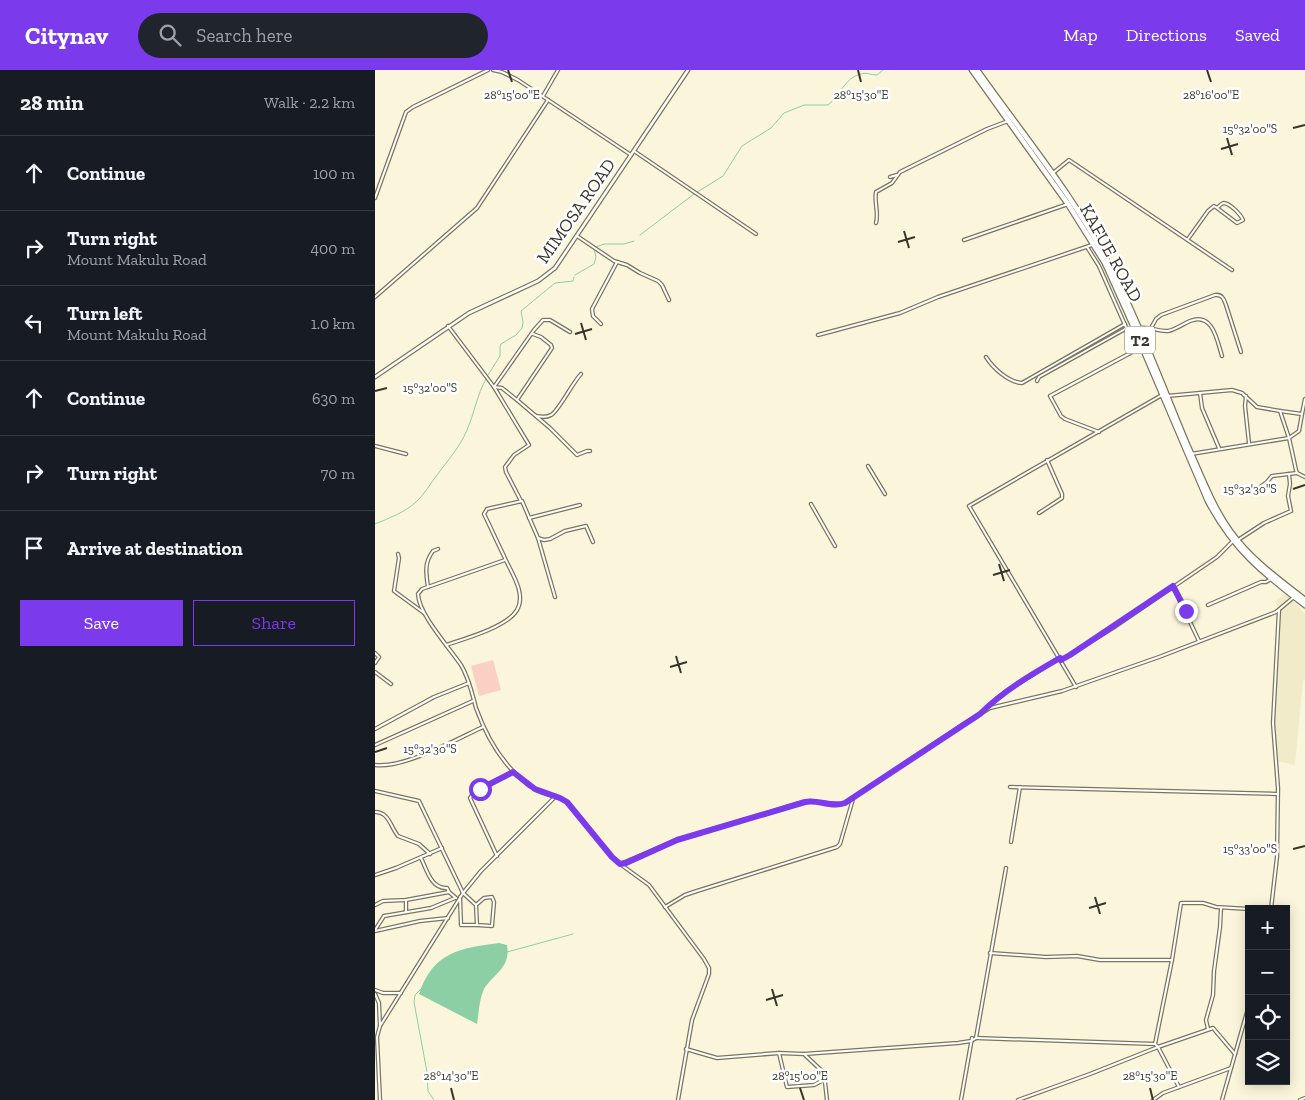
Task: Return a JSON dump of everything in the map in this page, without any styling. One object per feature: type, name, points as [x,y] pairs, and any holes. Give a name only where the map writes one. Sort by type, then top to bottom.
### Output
[{"type":"highway","name":"KAFUE ROAD","points":[[972,70],[1068,204],[1094,244],[1117,286],[1216,508],[1235,541],[1264,568],[1305,600]]},
{"type":"highway","name":"KAFUE ROAD","points":[[977,70],[1052,174],[1102,251],[1139,328],[1164,395],[1209,501],[1246,556],[1271,579],[1305,605]]},
{"type":"street","points":[[375,198],[406,112],[487,70]]},
{"type":"street","points":[[493,70],[510,76],[543,96],[631,155]]},
{"type":"street","points":[[543,96],[558,70]]},
{"type":"street","name":"MIMOSA ROAD","points":[[375,377],[477,308],[545,277],[555,268],[688,70]]},
{"type":"street","points":[[375,297],[477,208],[548,100]]},
{"type":"street","points":[[890,177],[980,132],[1008,121]]},
{"type":"street","points":[[634,151],[756,234]]},
{"type":"street","points":[[1052,174],[1069,160],[1232,270]]},
{"type":"street","points":[[876,223],[878,215],[875,198],[876,192],[891,184],[898,174]]},
{"type":"street","points":[[964,240],[1068,204]]},
{"type":"street","points":[[1188,239],[1214,206],[1237,223],[1243,220],[1240,214],[1226,204],[1222,204],[1217,208]]},
{"type":"street","points":[[577,236],[617,262],[658,280],[669,300]]},
{"type":"street","points":[[818,335],[900,313],[938,297],[1094,244]]},
{"type":"street","points":[[1087,247],[1099,266],[1136,350],[1050,396],[1061,416],[1065,419],[1099,432]]},
{"type":"street","points":[[601,324],[593,316],[592,308],[617,262]]},
{"type":"street","points":[[1109,290],[1117,286]]},
{"type":"street","points":[[1151,328],[1161,315],[1219,294],[1226,305],[1241,352]]},
{"type":"street","points":[[494,387],[543,320],[547,320],[570,332]]},
{"type":"street","points":[[1139,328],[1167,331],[1195,320],[1208,322],[1211,324],[1222,356]]},
{"type":"street","points":[[987,357],[994,368],[1010,379],[1022,383],[1132,323]]},
{"type":"street","points":[[448,326],[494,387],[529,445],[514,455],[505,467],[538,538],[555,597]]},
{"type":"street","points":[[1037,381],[1039,377],[1126,326]]},
{"type":"street","points":[[517,400],[552,348],[541,337],[533,334]]},
{"type":"street","points":[[536,416],[548,417],[555,413],[568,390],[581,374]]},
{"type":"street","points":[[494,387],[501,388],[517,400],[577,454],[587,450],[590,451]]},
{"type":"street","points":[[1076,687],[969,507],[972,503],[1164,395],[1232,390],[1246,396],[1257,406],[1302,414]]},
{"type":"street","points":[[1200,393],[1202,408],[1219,448]]},
{"type":"street","points":[[1246,396],[1245,406],[1249,444]]},
{"type":"street","points":[[1191,454],[1289,438],[1299,431],[1305,399]]},
{"type":"street","points":[[1280,411],[1289,438],[1297,473]]},
{"type":"street","points":[[375,446],[406,454]]},
{"type":"street","points":[[1039,513],[1062,498],[1047,460]]},
{"type":"street","points":[[867,466],[885,494]]},
{"type":"street","points":[[1260,486],[1272,476],[1297,473],[1305,476]]},
{"type":"street","points":[[620,864],[677,840],[797,804],[814,801],[836,805],[853,798],[980,714],[1009,690],[1129,618],[1217,557],[1235,541],[1264,523],[1291,511],[1288,496],[1289,474]]},
{"type":"street","points":[[445,645],[490,629],[505,621],[516,612],[519,604],[519,591],[484,514],[491,507],[522,501]]},
{"type":"street","points":[[811,504],[835,546]]},
{"type":"street","points":[[529,518],[580,505]]},
{"type":"street","points":[[538,538],[550,539],[565,531],[586,526],[593,542]]},
{"type":"street","points":[[429,587],[425,568],[433,551],[438,549]]},
{"type":"street","points":[[398,554],[394,591],[426,615]]},
{"type":"street","points":[[505,560],[429,587],[419,592],[418,596],[426,615],[461,666],[469,683],[483,727],[513,772],[535,789],[567,802],[612,857],[649,885],[709,968],[709,974],[692,1020],[678,1100]]},
{"type":"street","points":[[1207,605],[1271,579]]},
{"type":"street","points":[[1173,586],[1199,641]]},
{"type":"street","points":[[980,714],[997,707],[1076,687],[1279,610],[1294,597]]},
{"type":"street","points":[[1271,905],[1276,866],[1278,794],[1273,723],[1279,610]]},
{"type":"street","points":[[375,653],[379,657],[375,663]]},
{"type":"street","points":[[375,672],[391,684]]},
{"type":"street","points":[[375,729],[434,697],[469,683]]},
{"type":"street","points":[[375,745],[474,700]]},
{"type":"street","points":[[375,765],[389,765],[413,758],[483,727]]},
{"type":"street","points":[[497,856],[470,798],[474,792],[513,772]]},
{"type":"street","points":[[1009,787],[1278,794]]},
{"type":"street","points":[[1011,842],[1020,787]]},
{"type":"street","points":[[375,791],[419,800],[463,893],[476,905],[477,925]]},
{"type":"street","points":[[375,930],[384,916],[431,908],[460,897],[481,871],[556,796]]},
{"type":"street","points":[[665,907],[682,896],[697,890],[837,847],[840,844],[853,798]]},
{"type":"street","points":[[375,812],[381,812],[386,815],[397,836],[419,844],[430,854]]},
{"type":"street","points":[[375,875],[442,848]]},
{"type":"street","points":[[421,858],[435,885],[442,889],[447,888],[456,899]]},
{"type":"street","points":[[976,1038],[1006,868]]},
{"type":"street","points":[[375,905],[383,901],[406,900],[449,892]]},
{"type":"street","points":[[460,897],[461,925],[490,927],[492,925],[493,898],[487,896],[476,905]]},
{"type":"street","points":[[380,1100],[377,1037],[380,1026],[448,918],[456,899]]},
{"type":"street","points":[[406,900],[406,912]]},
{"type":"street","points":[[1155,1044],[1181,903],[1203,903],[1221,908],[1245,909]]},
{"type":"street","points":[[1208,1029],[1207,1020],[1213,996],[1213,971],[1221,908]]},
{"type":"street","points":[[375,930],[420,921],[448,918]]},
{"type":"street","points":[[990,953],[1046,957],[1077,956],[1100,960],[1172,960]]},
{"type":"street","points":[[375,990],[401,993]]},
{"type":"street","points":[[375,994],[379,1004],[380,1026]]},
{"type":"street","points":[[1222,1100],[1245,1019]]},
{"type":"street","points":[[1018,1100],[1091,1074],[1158,1046],[1208,1029],[1215,1029],[1235,1054]]},
{"type":"street","points":[[686,1049],[717,1058],[779,1053],[804,1054],[972,1040],[976,1038],[1155,1044],[1158,1046],[1179,1087]]},
{"type":"street","points":[[961,1100],[972,1040]]},
{"type":"street","points":[[779,1053],[787,1087],[814,1085],[825,1079]]},
{"type":"street","points":[[804,1054],[822,1070],[827,1100]]},
{"type":"street","points":[[1153,1100],[1163,1093],[1231,1068]]},
{"type":"street","points":[[1300,1100],[1305,1098]]},
{"type":"shaded area","points":[[1286,593],[1305,614],[1305,679],[1303,680],[1295,765],[1277,761],[1274,722],[1281,612],[1275,602]]},
{"type":"shaded area","points":[[493,660],[501,690],[479,696],[471,666]]},
{"type":"shaded area","points":[[499,943],[507,945],[507,959],[501,970],[488,983],[482,993],[477,1024],[419,994],[432,969],[440,961],[460,950]]},
{"type":"waterway","points":[[640,235],[694,194],[723,176],[742,146],[771,128],[784,113],[804,105],[828,105],[855,76],[865,73],[877,75],[883,70]]},
{"type":"waterway","points":[[596,247],[604,244],[624,244],[634,241]]},
{"type":"waterway","points":[[575,275],[594,264],[596,257],[594,249]]},
{"type":"waterway","points":[[488,375],[500,356],[501,344],[516,335],[522,328],[521,311],[555,283],[573,281],[574,277]]},
{"type":"waterway","points":[[375,524],[406,509],[424,493],[464,436],[486,379]]},
{"type":"waterway","points":[[507,952],[573,934]]},
{"type":"waterway","points":[[422,988],[415,995],[414,1002],[427,1072],[428,1091],[434,1100]]},
{"type":"route","points":[[480,789],[513,772],[535,789],[567,802],[612,857],[620,864],[626,863],[668,843],[805,802],[814,801],[836,805],[845,803],[980,714],[1004,693],[1038,670],[1060,658],[1061,660],[1070,655],[1142,609],[1173,586],[1186,611]]}]
